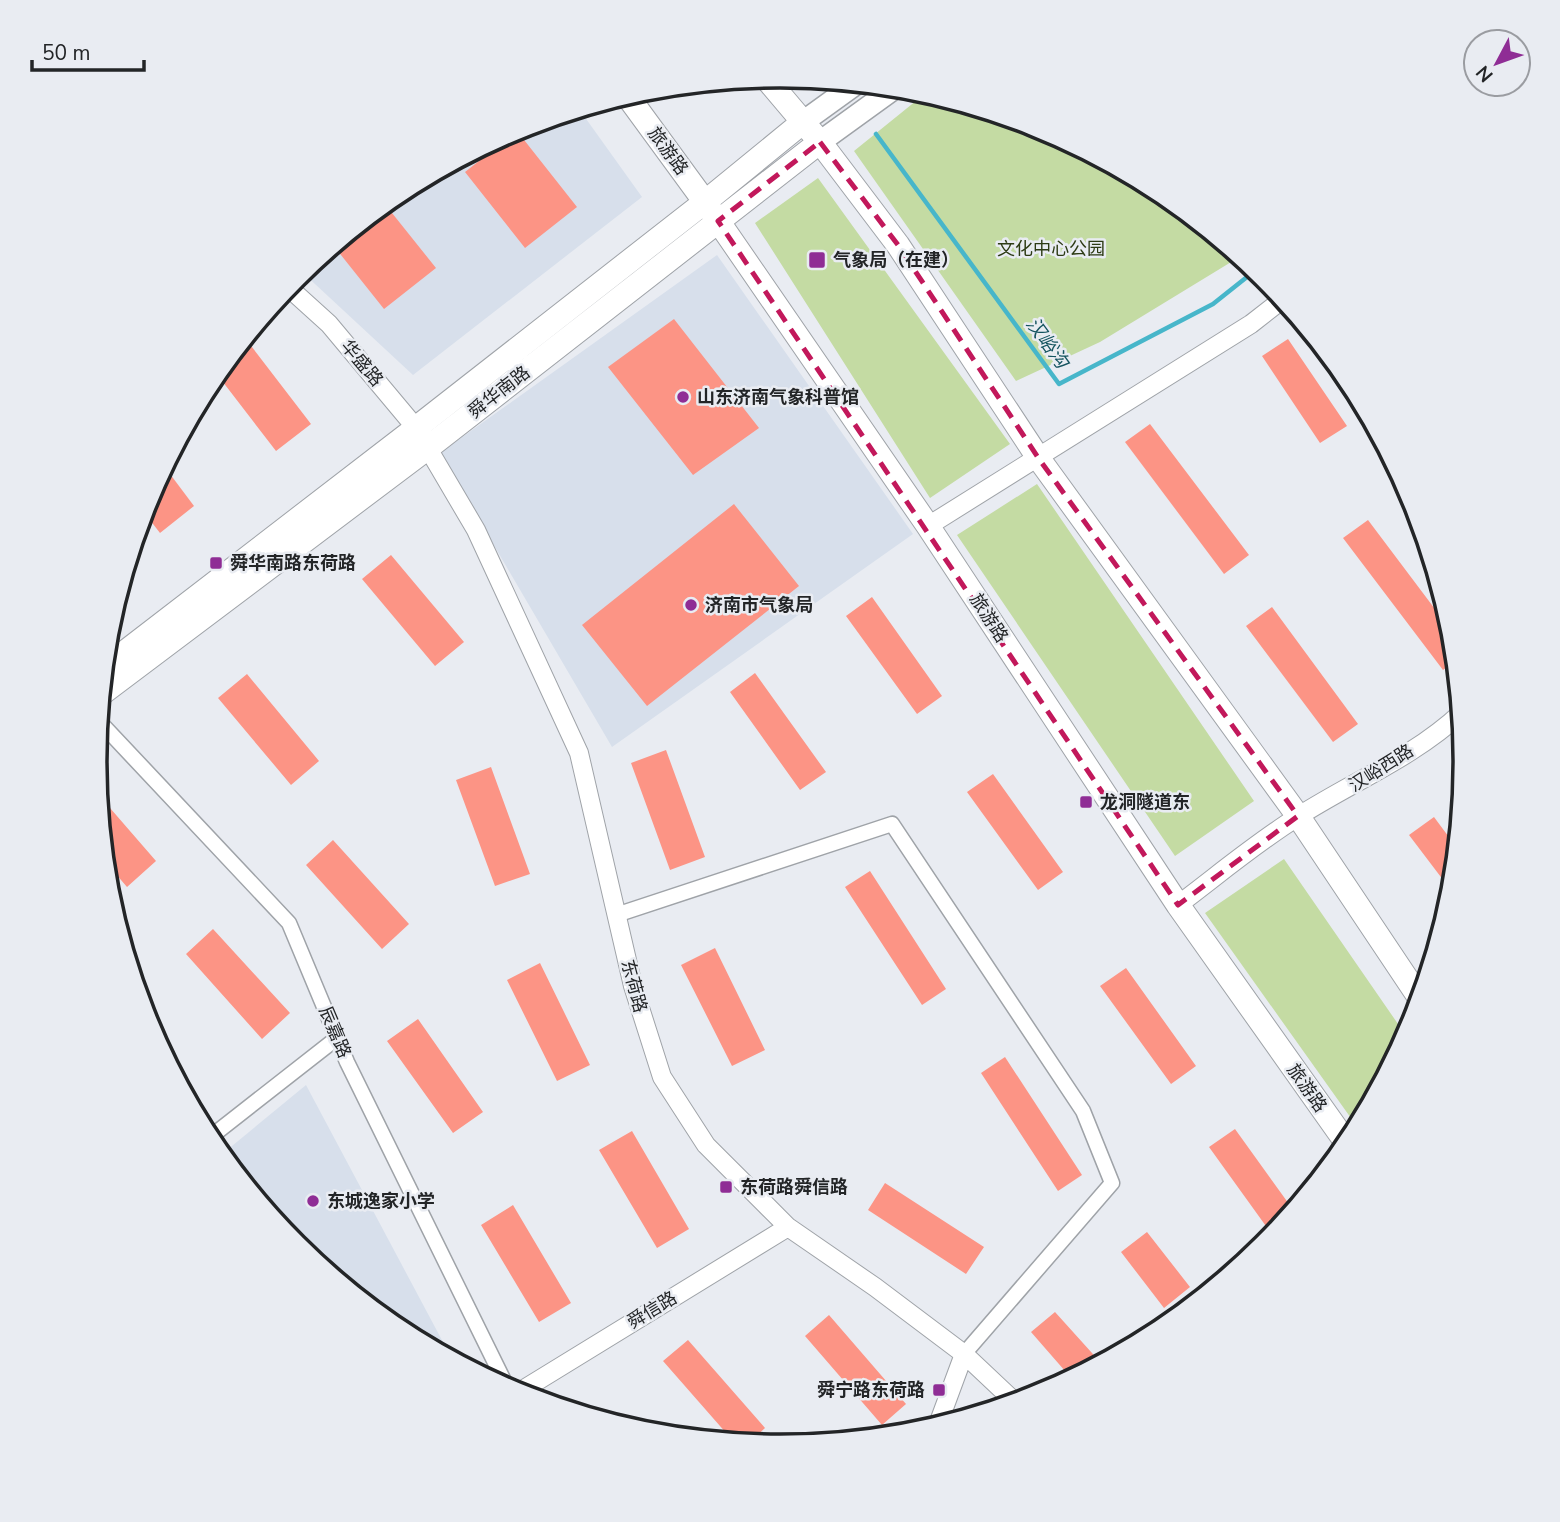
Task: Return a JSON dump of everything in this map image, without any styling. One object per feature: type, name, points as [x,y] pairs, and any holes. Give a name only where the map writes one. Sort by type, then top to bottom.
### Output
[{"type":"main road","points":[[774,88],[820,142],[898,245],[1039,459],[1298,816],[1414,989]]},
{"type":"main road","name":"舜华南路","points":[[111,686],[422,438],[705,202],[803,122],[846,91]]},
{"type":"main road","name":"舜华南路","points":[[114,660],[422,438],[884,96]]},
{"type":"main road","name":"旅游路","points":[[633,104],[705,202],[929,526],[1178,905],[1340,1134]]},
{"type":"street","name":"华盛路","points":[[296,294],[329,324],[422,438]]},
{"type":"street","points":[[929,526],[1251,324],[1275,305]]},
{"type":"street","name":"东荷路","points":[[422,438],[476,530],[579,753],[633,986],[662,1077],[706,1145],[788,1227],[835,1258],[964,1354],[1007,1395]]},
{"type":"street","name":"汉峪西路","points":[[1178,905],[1298,816],[1365,779],[1452,721]]},
{"type":"street","name":"辰嘉路","points":[[108,730],[289,923],[337,1038],[500,1373]]},
{"type":"street","points":[[617,915],[892,824],[1083,1111],[1112,1183],[964,1354],[941,1415]]},
{"type":"street","points":[[218,1131],[337,1038]]},
{"type":"street","name":"舜信路","points":[[529,1386],[788,1227]]},
{"type":"highlighted area","points":[[820,142],[898,245],[1039,459],[1298,816],[1178,905],[718,221]]},
{"type":"shaded area","points":[[584,117],[642,197],[413,375],[310,279],[370,227],[443,178],[522,139]]},
{"type":"shaded area","points":[[717,255],[913,534],[612,747],[440,453]]},
{"type":"shaded area","name":"东城逸家小学","points":[[306,1085],[444,1345],[406,1321],[336,1267],[274,1205],[229,1148]]},
{"type":"green space","name":"文化中心公园","points":[[916,101],[954,110],[1038,139],[1117,178],[1190,227],[1231,262],[1100,342],[1016,381],[854,151]]},
{"type":"green space","points":[[818,178],[1010,444],[930,498],[755,223]]},
{"type":"green space","points":[[1037,484],[1254,801],[1175,856],[957,535]]},
{"type":"green space","points":[[1284,859],[1399,1026],[1384,1059],[1351,1118],[1205,913]]},
{"type":"building","points":[[523,139],[577,207],[525,248],[465,172],[487,155]]},
{"type":"building","points":[[391,212],[436,268],[384,309],[339,253]]},
{"type":"building","name":"山东济南气象科普馆","points":[[674,319],[759,428],[693,475],[608,367]]},
{"type":"building","points":[[1288,339],[1347,426],[1320,443],[1262,356]]},
{"type":"building","points":[[251,345],[311,424],[276,451],[223,382]]},
{"type":"building","points":[[1150,424],[1249,555],[1224,574],[1125,442]]},
{"type":"building","points":[[171,475],[194,506],[160,533],[151,521]]},
{"type":"building","name":"济南市气象局","points":[[734,504],[799,586],[647,706],[582,625]]},
{"type":"building","points":[[1368,520],[1437,611],[1447,667],[1443,670],[1343,538]]},
{"type":"building","points":[[391,555],[464,642],[435,666],[362,579]]},
{"type":"building","points":[[872,597],[942,696],[917,714],[846,616]]},
{"type":"building","points":[[1272,607],[1358,724],[1333,742],[1246,626]]},
{"type":"building","points":[[755,673],[826,772],[800,790],[730,692]]},
{"type":"building","points":[[247,674],[319,761],[291,785],[218,698]]},
{"type":"building","points":[[666,750],[705,857],[670,870],[631,763]]},
{"type":"building","points":[[491,767],[530,874],[495,886],[456,780]]},
{"type":"building","points":[[993,774],[1063,872],[1038,890],[967,792]]},
{"type":"building","points":[[108,806],[156,861],[127,887],[116,874]]},
{"type":"building","points":[[1434,817],[1449,837],[1443,880],[1409,835]]},
{"type":"building","points":[[333,840],[409,924],[382,949],[306,865]]},
{"type":"building","points":[[870,871],[946,989],[922,1005],[845,887]]},
{"type":"building","points":[[213,929],[290,1013],[262,1039],[186,954]]},
{"type":"building","points":[[715,948],[765,1050],[732,1066],[681,965]]},
{"type":"building","points":[[540,963],[590,1065],[557,1081],[507,980]]},
{"type":"building","points":[[1126,968],[1196,1066],[1171,1084],[1100,986]]},
{"type":"building","points":[[418,1019],[483,1112],[453,1133],[387,1041]]},
{"type":"building","points":[[1005,1057],[1082,1175],[1058,1191],[981,1073]]},
{"type":"building","points":[[1235,1129],[1288,1203],[1266,1226],[1209,1147]]},
{"type":"building","points":[[632,1131],[689,1229],[657,1248],[599,1150]]},
{"type":"building","points":[[885,1183],[984,1247],[966,1274],[868,1210]]},
{"type":"building","points":[[513,1205],[571,1303],[539,1322],[481,1225]]},
{"type":"building","points":[[1147,1232],[1190,1287],[1164,1308],[1121,1252]]},
{"type":"building","points":[[1055,1312],[1095,1356],[1065,1371],[1031,1332]]},
{"type":"building","points":[[829,1315],[906,1404],[882,1425],[805,1336]]},
{"type":"building","points":[[688,1340],[765,1428],[759,1434],[725,1432],[663,1361]]},
{"type":"waterway","name":"汉峪沟","points":[[876,134],[1059,384],[1213,304],[1247,277]]},
{"type":"place","name":"气象局（在建）","points":[[817,260]]},
{"type":"place","name":"山东济南气象科普馆","points":[[683,397]]},
{"type":"place","name":"舜华南路东荷路","points":[[216,563]]},
{"type":"place","name":"济南市气象局","points":[[691,605]]},
{"type":"place","name":"龙洞隧道东","points":[[1086,802]]},
{"type":"place","name":"东荷路舜信路","points":[[726,1187]]},
{"type":"place","name":"东城逸家小学","points":[[313,1201]]},
{"type":"place","name":"舜宁路东荷路","points":[[939,1390]]}]
